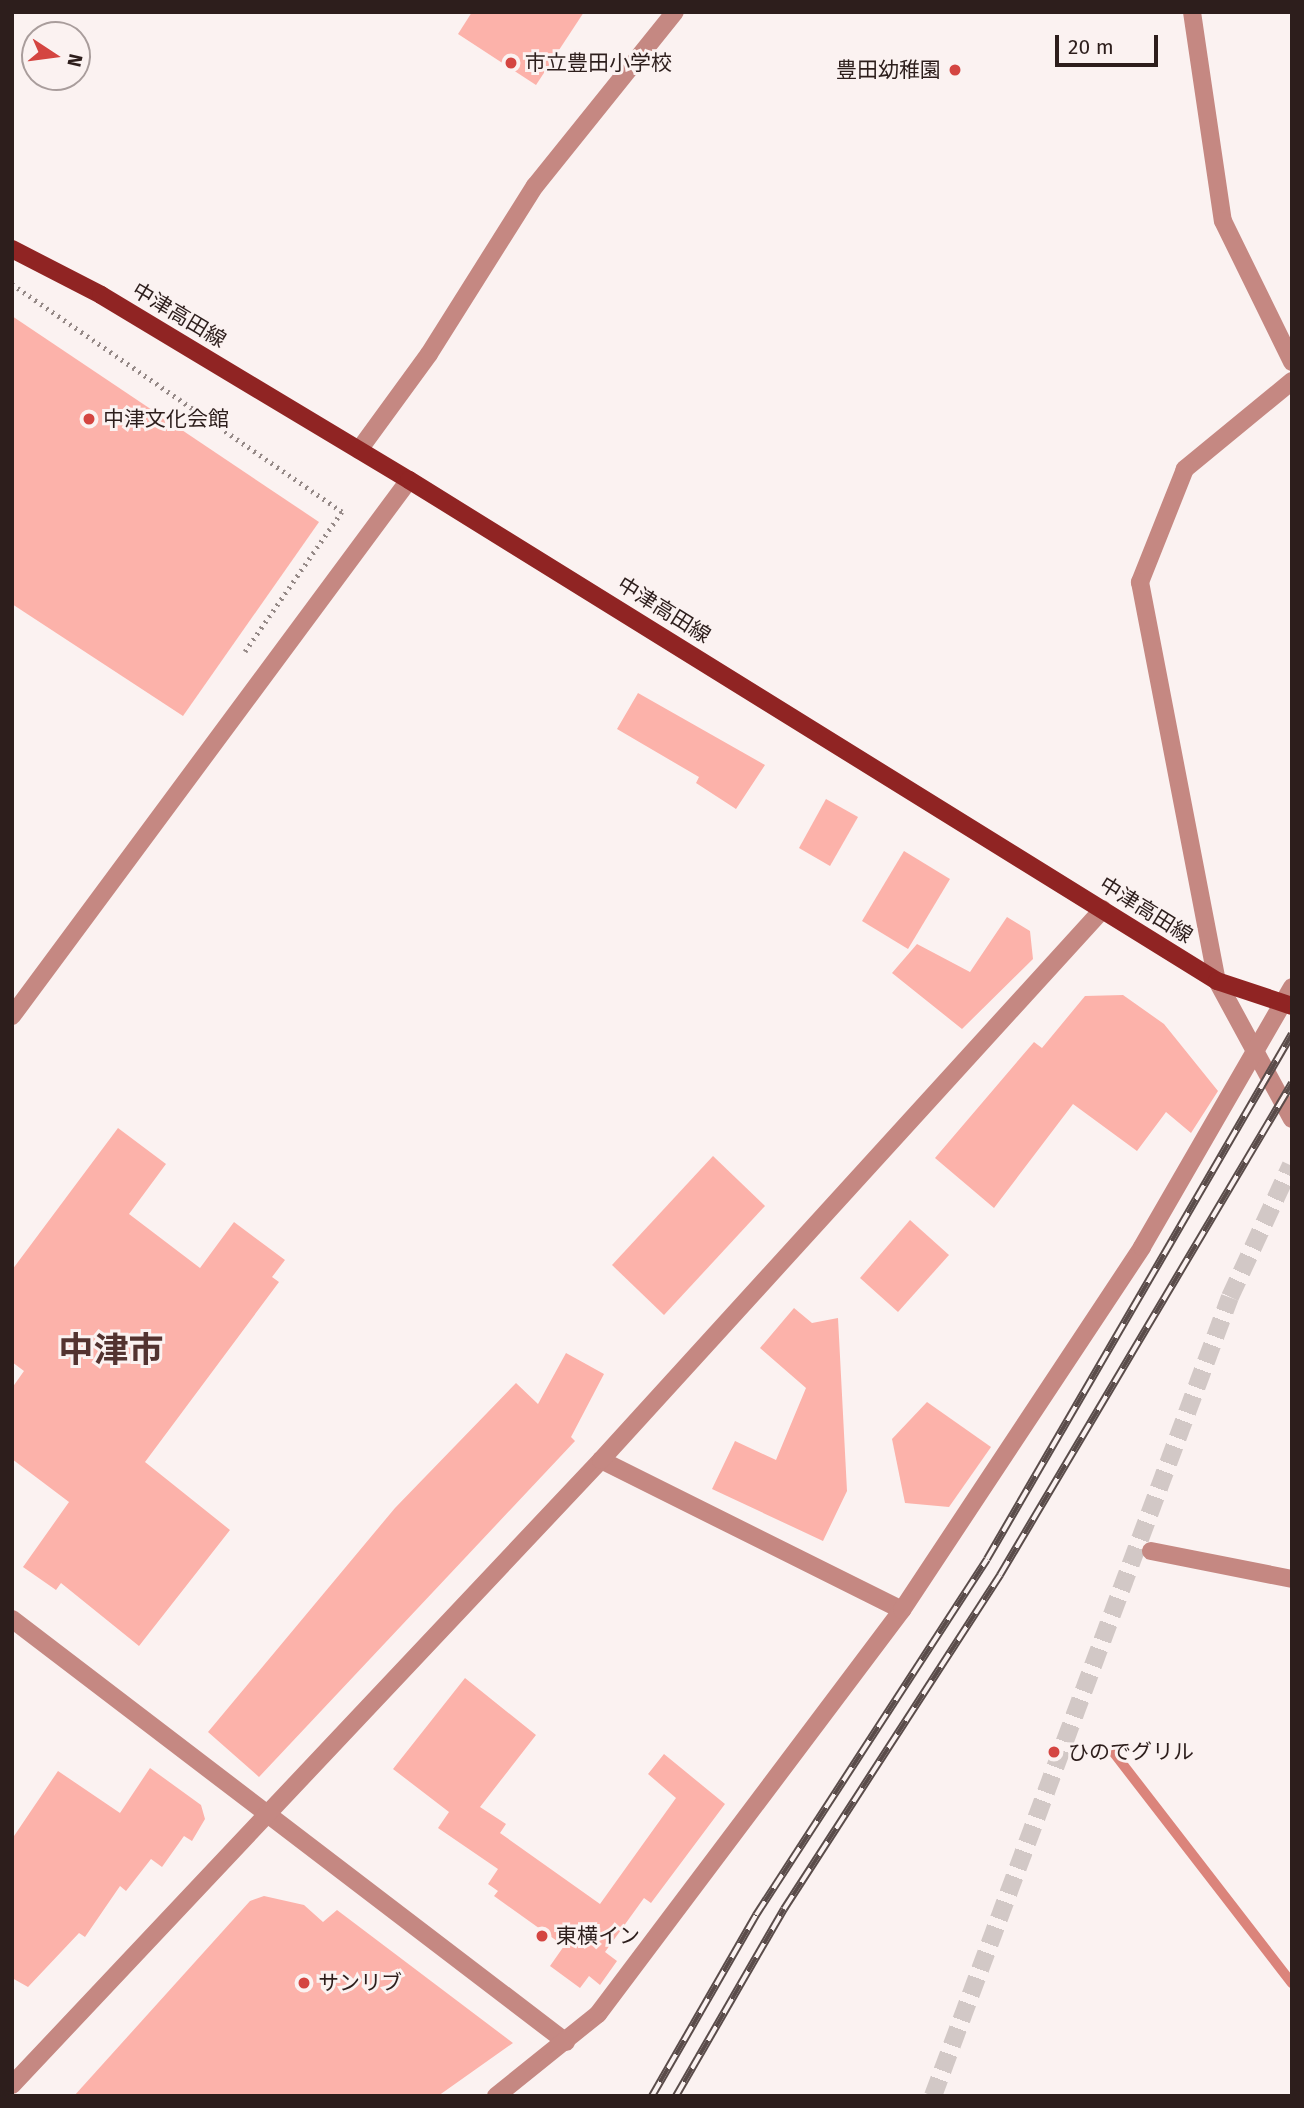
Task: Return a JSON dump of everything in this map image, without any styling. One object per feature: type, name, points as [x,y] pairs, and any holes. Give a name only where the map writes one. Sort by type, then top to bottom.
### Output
[{"type":"main road","name":"中津高田線","points":[[12,249],[101,295],[409,480],[1217,981],[1287,1005]]},
{"type":"street","points":[[359,450],[429,354],[535,186],[675,12]]},
{"type":"street","points":[[1192,12],[1223,221],[1292,362]]},
{"type":"street","points":[[1292,381],[1185,469],[1140,582],[1217,981],[1254,1055],[1292,1119]]},
{"type":"street","points":[[12,1016],[409,480]]},
{"type":"street","points":[[12,2085],[601,1460],[1103,909]]},
{"type":"street","points":[[496,2096],[598,2014],[902,1610],[1046,1400],[1254,1055],[1287,1005],[1292,987]]},
{"type":"street","points":[[601,1460],[902,1610]]},
{"type":"street","points":[[1151,1551],[1292,1579]]},
{"type":"street","points":[[12,1619],[566,2042]]},
{"type":"path","points":[[12,284],[342,512],[240,660]]},
{"type":"building","points":[[472,12],[584,12],[536,85],[458,34]]},
{"type":"building","name":"中津文化会館","points":[[12,316],[319,522],[183,716],[12,604]]},
{"type":"building","points":[[638,693],[765,765],[736,809],[696,783],[699,777],[617,729]]},
{"type":"building","points":[[826,799],[858,817],[830,866],[799,848]]},
{"type":"building","points":[[904,851],[950,879],[908,949],[862,921]]},
{"type":"building","points":[[1007,917],[1030,931],[1033,959],[962,1029],[892,973],[917,944],[970,972]]},
{"type":"building","points":[[1123,995],[1164,1024],[1218,1091],[1191,1133],[1166,1112],[1137,1151],[1073,1104],[994,1208],[935,1158],[1034,1042],[1042,1048],[1085,996]]},
{"type":"building","points":[[118,1128],[166,1164],[129,1214],[200,1268],[234,1222],[285,1260],[272,1277],[279,1282],[145,1462],[230,1530],[139,1646],[61,1583],[56,1590],[23,1567],[69,1502],[12,1459],[12,1388],[24,1371],[12,1362],[12,1270]]},
{"type":"building","points":[[713,1156],[765,1206],[664,1315],[612,1265]]},
{"type":"building","points":[[910,1220],[949,1255],[898,1312],[860,1278]]},
{"type":"building","points":[[794,1308],[812,1323],[838,1318],[847,1491],[823,1541],[712,1489],[735,1441],[776,1460],[806,1388],[760,1348]]},
{"type":"building","points":[[566,1353],[604,1374],[571,1437],[575,1441],[259,1777],[208,1732],[395,1508],[516,1383],[538,1404]]},
{"type":"building","points":[[927,1402],[991,1447],[949,1507],[905,1503],[892,1439]]},
{"type":"building","points":[[465,1678],[536,1735],[480,1807],[506,1824],[500,1833],[600,1904],[676,1798],[648,1774],[664,1754],[725,1804],[651,1903],[644,1898],[605,1952],[617,1961],[600,1985],[589,1976],[580,1988],[550,1966],[564,1946],[494,1896],[498,1891],[488,1884],[498,1869],[438,1828],[449,1812],[393,1769]]},
{"type":"building","points":[[150,1768],[201,1805],[205,1819],[192,1841],[184,1836],[162,1867],[151,1859],[126,1891],[120,1886],[85,1937],[79,1933],[28,1987],[12,1978],[12,1839],[58,1771],[120,1813]]},
{"type":"building","name":"サンリブ","points":[[264,1896],[304,1905],[323,1922],[337,1910],[513,2043],[438,2096],[74,2096],[250,1901]]},
{"type":"waterway","points":[[1114,1753],[1292,1983]]},
{"type":"tunnel","points":[[933,2096],[1230,1297],[1291,1165]]},
{"type":"railway","points":[[652,2096],[756,1915],[987,1559],[1292,1034]]},
{"type":"railway","points":[[676,2096],[784,1909],[1000,1575],[1292,1083]]},
{"type":"place","name":"市立豊田小学校","points":[[511,63]]},
{"type":"place","name":"豊田幼稚園","points":[[955,70]]},
{"type":"place","name":"中津文化会館","points":[[89,419]]},
{"type":"place","name":"ひのでグリル","points":[[1054,1752]]},
{"type":"place","name":"東横イン","points":[[542,1936]]},
{"type":"place","name":"サンリブ","points":[[304,1983]]},
{"type":"district","name":"中津市","points":[[111,1350]]}]
